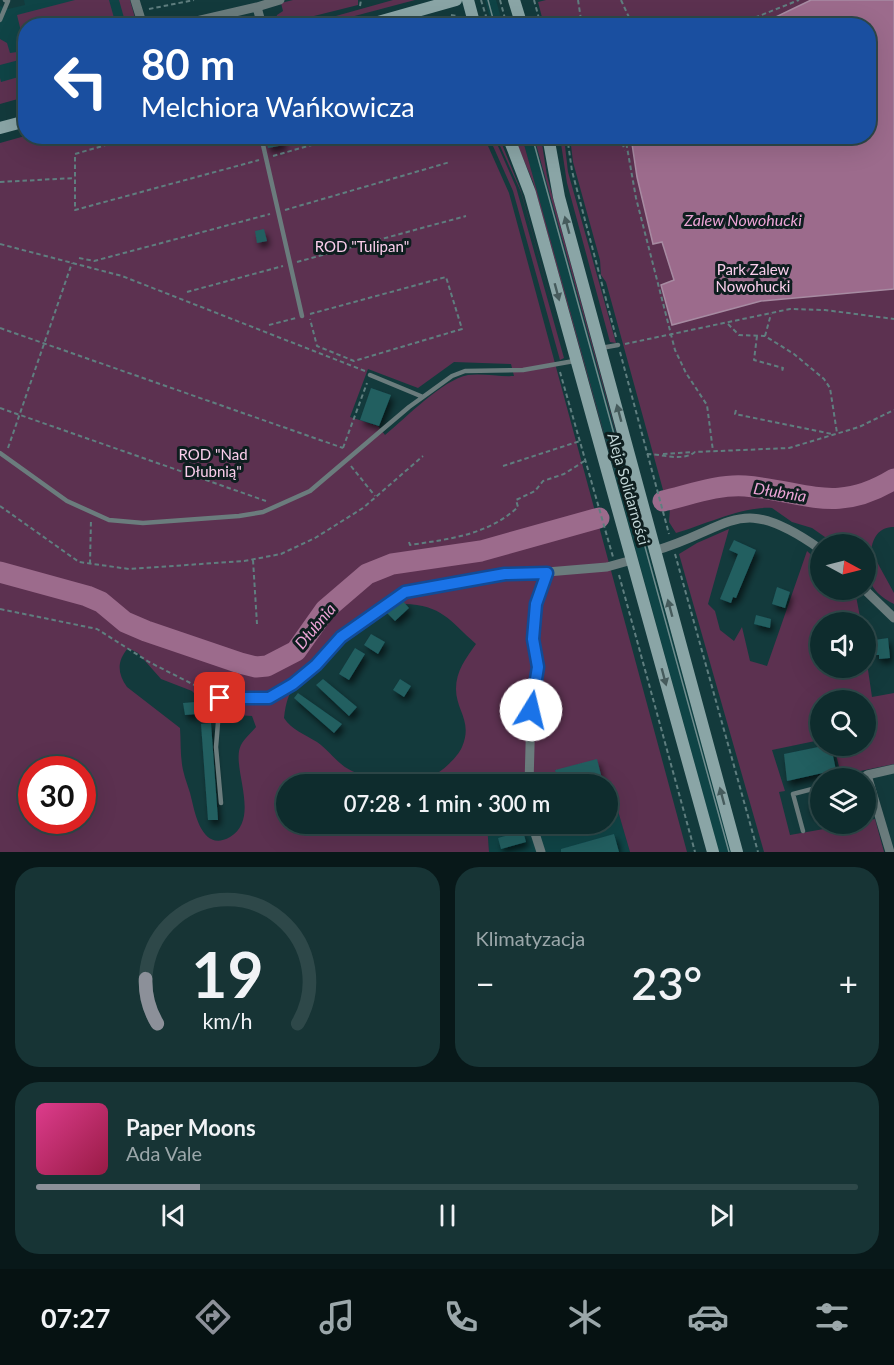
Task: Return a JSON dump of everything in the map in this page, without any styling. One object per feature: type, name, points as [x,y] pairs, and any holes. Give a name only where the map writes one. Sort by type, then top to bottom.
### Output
[{"type":"street","points":[[135,0],[141,18]]},
{"type":"street","points":[[210,18],[280,0]]},
{"type":"street","points":[[377,18],[456,0]]},
{"type":"street","points":[[468,0],[473,18]]},
{"type":"street","points":[[514,0],[520,18]]},
{"type":"street","points":[[257,7],[260,18]]},
{"type":"street","points":[[0,128],[18,123]]},
{"type":"street","name":"Aleja Solidarności","points":[[511,144],[530,193],[713,852]]},
{"type":"street","name":"Aleja Solidarności","points":[[549,144],[552,171],[737,852]]},
{"type":"street","points":[[654,550],[722,522],[758,518],[790,529],[810,542]]},
{"type":"street","points":[[529,774],[531,710],[538,667],[533,639],[536,604],[547,573],[607,567],[632,560]]},
{"type":"street","points":[[875,600],[894,618]]},
{"type":"street","points":[[876,773],[894,769]]},
{"type":"street","points":[[876,805],[890,852]]},
{"type":"street","points":[[535,834],[541,852]]},
{"type":"lane","points":[[0,20],[8,1],[6,0]]},
{"type":"lane","points":[[263,144],[302,316]]},
{"type":"lane","points":[[601,348],[618,345]]},
{"type":"lane","points":[[0,453],[51,491],[91,514],[109,520],[143,523],[239,516],[263,512],[310,491],[423,397],[452,376],[465,371],[523,370],[576,361]]},
{"type":"lane","points":[[368,373],[423,397]]},
{"type":"lane","points":[[221,803],[216,747],[220,698],[269,698],[293,684],[316,665],[341,637],[405,592],[505,574],[547,573]]},
{"type":"lane","points":[[802,831],[793,794],[810,790]]},
{"type":"path","points":[[144,11],[194,0]]},
{"type":"path","points":[[360,6],[361,0]]},
{"type":"path","points":[[482,0],[487,18]]},
{"type":"path","points":[[500,0],[505,18]]},
{"type":"path","points":[[534,0],[539,18]]},
{"type":"path","points":[[578,0],[581,18]]},
{"type":"path","points":[[621,0],[629,18]]},
{"type":"path","points":[[754,18],[799,0]]},
{"type":"path","points":[[448,15],[458,18]]},
{"type":"path","points":[[109,144],[75,154],[75,210],[315,144]]},
{"type":"path","points":[[568,144],[572,171],[670,539]]},
{"type":"path","points":[[622,144],[671,336],[682,365],[707,405],[713,451]]},
{"type":"path","points":[[626,144],[626,152]]},
{"type":"path","points":[[79,258],[94,261],[279,212],[450,162]]},
{"type":"path","points":[[0,182],[75,178]]},
{"type":"path","points":[[187,292],[466,216]]},
{"type":"path","points":[[0,244],[122,276],[368,373],[343,448]]},
{"type":"path","points":[[5,456],[72,262]]},
{"type":"path","points":[[269,325],[309,314],[446,277],[462,329],[354,361],[317,346],[309,314]]},
{"type":"path","points":[[618,345],[771,314],[807,309],[894,319]]},
{"type":"path","points":[[765,336],[771,314]]},
{"type":"path","points":[[728,324],[739,335],[765,336],[794,354],[826,381],[830,388],[836,434]]},
{"type":"path","points":[[0,328],[357,453]]},
{"type":"path","points":[[757,336],[754,360],[783,368],[782,371]]},
{"type":"path","points":[[559,368],[614,560]]},
{"type":"path","points":[[0,408],[280,505]]},
{"type":"path","points":[[736,410],[735,414],[836,434]]},
{"type":"path","points":[[647,454],[660,454],[666,457],[690,456],[695,452],[784,449],[836,434],[894,410]]},
{"type":"path","points":[[503,466],[581,440]]},
{"type":"path","points":[[0,506],[71,558],[90,564],[129,568],[253,560],[281,554],[315,538],[363,508],[423,456]]},
{"type":"path","points":[[409,542],[410,545],[434,541],[489,528],[518,507],[516,500],[521,496],[535,491],[543,481],[564,474],[586,460]]},
{"type":"path","points":[[347,461],[375,496]]},
{"type":"path","points":[[90,564],[91,514]]},
{"type":"path","points":[[673,550],[758,852]]},
{"type":"path","points":[[253,560],[257,624]]},
{"type":"path","points":[[617,569],[694,852]]},
{"type":"path","points":[[0,609],[97,629],[149,662],[220,698]]},
{"type":"shaded area","points":[[24,0],[121,0],[126,18],[18,18],[18,93],[0,98],[0,6],[8,9],[25,5]]},
{"type":"shaded area","points":[[485,0],[496,0],[501,18],[490,18]]},
{"type":"shaded area","points":[[524,144],[536,144],[731,852],[719,852]]},
{"type":"shaded area","points":[[618,810],[630,852],[489,852],[488,834],[618,834]]},
{"type":"green space","points":[[75,0],[109,0],[114,18],[18,19],[17,15]]},
{"type":"green space","points":[[119,0],[130,0],[135,18],[124,18]]},
{"type":"green space","points":[[293,0],[358,0],[358,5],[306,18],[276,18],[283,11],[281,3]]},
{"type":"green space","points":[[393,0],[415,0],[347,18],[329,18]]},
{"type":"green space","name":"Park Zalew Nowohucki","points":[[546,0],[894,0],[894,527],[884,529],[876,537],[876,534],[821,534],[812,528],[792,522],[772,508],[761,508],[736,513],[676,533],[669,522],[670,508],[668,508],[606,282],[601,275],[600,260],[573,162],[571,144],[876,144],[876,18],[542,18],[538,2]]},
{"type":"green space","points":[[0,39],[7,43],[10,53],[17,52],[18,60],[0,65]]},
{"type":"green space","points":[[18,77],[18,99],[0,104],[0,78],[1,82]]},
{"type":"green space","points":[[18,138],[18,144],[487,144],[509,193],[687,852],[630,852],[618,811],[618,774],[436,774],[456,757],[465,738],[465,723],[457,697],[456,682],[462,665],[476,644],[444,615],[427,607],[404,604],[332,637],[319,664],[291,692],[284,718],[287,722],[317,742],[342,765],[363,774],[276,774],[276,834],[488,834],[489,852],[0,852],[0,143]],"holes":[[[454,362],[511,364],[514,376],[468,375],[447,384],[385,435],[378,426],[350,417],[368,369],[418,388]],[[128,648],[138,653],[161,679],[192,691],[208,708],[219,714],[252,716],[256,727],[242,743],[239,754],[245,805],[244,818],[239,828],[230,837],[214,840],[208,837],[199,824],[183,770],[180,728],[127,687],[121,677],[120,662]]]},
{"type":"green space","points":[[492,144],[497,144],[516,187],[564,358],[560,360],[513,191]]},
{"type":"green space","points":[[499,144],[502,144],[521,191],[566,357],[521,192]]},
{"type":"green space","points":[[517,144],[524,144],[620,491],[533,182]]},
{"type":"green space","points":[[536,144],[542,144],[547,176],[628,477]]},
{"type":"green space","points":[[561,144],[565,144],[568,172],[616,343],[610,342],[567,183]]},
{"type":"green space","points":[[729,529],[708,604],[715,611],[720,630],[734,641],[742,627],[750,661],[767,666],[807,551],[810,554],[810,600],[857,600],[859,612],[810,612],[810,678],[869,678],[871,690],[810,690],[810,742],[772,750],[785,791],[779,792],[790,835],[810,831],[810,834],[876,834],[876,823],[884,852],[764,852],[679,554]]},
{"type":"green space","name":"Park Zalew Nowohucki","points":[[876,560],[894,593],[894,604],[877,592]]},
{"type":"green space","points":[[894,693],[894,764],[875,768],[839,768],[836,756],[876,756],[876,696]]},
{"type":"water","name":"Zalew Nowohucki","points":[[811,0],[894,0],[894,289],[761,301],[672,325],[661,285],[674,280],[662,242],[653,244],[637,177],[632,144],[876,144],[876,18],[774,18]]},
{"type":"building","points":[[267,144],[284,145],[268,148]]},
{"type":"building","points":[[264,229],[267,241],[257,243],[255,231]]},
{"type":"building","points":[[371,388],[391,395],[379,426],[360,420]]},
{"type":"building","points":[[734,540],[756,550],[736,598],[733,597],[731,603],[720,599],[738,554],[729,550]]},
{"type":"building","points":[[777,587],[790,592],[785,608],[772,604]]},
{"type":"building","points":[[402,600],[409,608],[395,621],[387,613]]},
{"type":"building","points":[[756,615],[771,619],[770,628],[754,624]]},
{"type":"building","points":[[371,634],[385,642],[378,654],[364,645]]},
{"type":"building","points":[[888,638],[890,658],[879,659],[879,655],[876,655],[876,640]]},
{"type":"building","points":[[355,648],[365,654],[349,680],[339,674]]},
{"type":"building","points":[[323,679],[357,707],[349,716],[316,685]]},
{"type":"building","points":[[400,679],[411,686],[404,697],[393,690]]},
{"type":"building","points":[[298,693],[342,724],[334,733],[294,698]]},
{"type":"building","points":[[195,702],[197,714],[185,715],[183,703]]},
{"type":"building","points":[[211,723],[218,820],[208,820],[201,724]]},
{"type":"building","points":[[810,749],[810,756],[833,756],[836,768],[810,768],[810,776],[787,781],[784,754]]},
{"type":"building","points":[[597,759],[601,774],[556,774],[555,770]]},
{"type":"building","points":[[524,834],[526,842],[501,849],[498,838]]},
{"type":"building","points":[[614,834],[619,852],[561,852],[561,849]]},
{"type":"waterway","name":"Dłubnia","points":[[663,501],[714,488],[735,486],[820,498],[837,498],[873,490],[894,479]]},
{"type":"waterway","name":"Dłubnia","points":[[0,572],[87,596],[101,602],[125,622],[146,631],[256,667],[267,666],[296,651],[325,610],[367,574],[392,564],[481,551],[599,518]]},
{"type":"tram line","points":[[488,0],[493,18]]},
{"type":"tram line","points":[[534,144],[729,852]]},
{"type":"route","points":[[220,698],[229,700],[269,698],[293,684],[316,665],[341,637],[405,592],[505,574],[547,573],[536,604],[533,639],[538,667],[531,710]]},
{"type":"park label","name":"ROD \"Tulipan\"","points":[[362,247]]},
{"type":"park label","name":"ROD \"Nad Dłubnią\"","points":[[213,464]]}]
